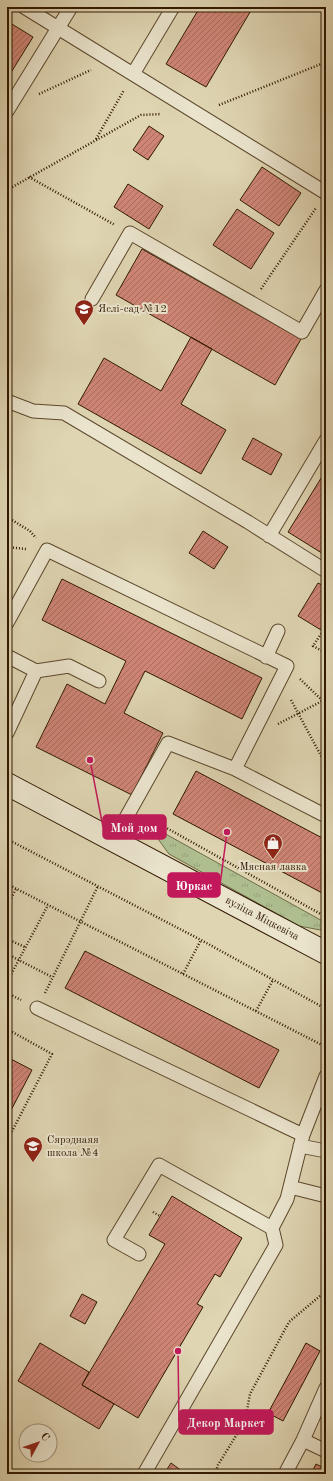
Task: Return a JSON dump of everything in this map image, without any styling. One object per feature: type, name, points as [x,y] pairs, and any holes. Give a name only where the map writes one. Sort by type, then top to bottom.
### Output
[{"type":"main road","name":"вуліца Міцкевіча","points":[[7,784],[326,953]]},
{"type":"lane","points":[[24,7],[326,193]]},
{"type":"lane","points":[[8,110],[70,7]]},
{"type":"lane","points":[[133,74],[173,7]]},
{"type":"lane","points":[[92,299],[130,233],[302,332],[326,290]]},
{"type":"lane","points":[[7,401],[33,411],[64,413],[326,571]]},
{"type":"lane","points":[[269,536],[326,440]]},
{"type":"lane","points":[[7,623],[47,550],[287,666],[236,769]]},
{"type":"lane","points":[[266,656],[278,631]]},
{"type":"lane","points":[[7,656],[36,671],[69,666],[99,681]]},
{"type":"lane","points":[[7,733],[36,671]]},
{"type":"lane","points":[[113,841],[168,743],[236,769],[326,816]]},
{"type":"lane","points":[[37,1008],[326,1151]]},
{"type":"lane","points":[[144,1474],[276,1245],[272,1228],[287,1199],[302,1140],[326,1076]]},
{"type":"lane","points":[[139,1254],[114,1240],[159,1165],[272,1228]]},
{"type":"lane","points":[[290,1187],[326,1196]]},
{"type":"lane","points":[[285,1474],[303,1440],[326,1388]]},
{"type":"lane","points":[[303,1440],[326,1451]]},
{"type":"path","points":[[8,110],[111,60]]},
{"type":"path","points":[[7,190],[141,115],[197,114],[326,62]]},
{"type":"path","points":[[96,140],[133,74]]},
{"type":"path","points":[[28,177],[130,233]]},
{"type":"path","points":[[252,303],[318,206]]},
{"type":"path","points":[[7,517],[30,531],[47,550]]},
{"type":"path","points":[[323,631],[314,646],[326,653]]},
{"type":"path","points":[[287,666],[326,704]]},
{"type":"path","points":[[280,680],[326,765]]},
{"type":"path","points":[[251,738],[326,699]]},
{"type":"path","points":[[125,821],[163,826],[326,917]]},
{"type":"path","points":[[7,839],[200,940],[326,1009]]},
{"type":"path","points":[[7,884],[326,1047]]},
{"type":"path","points":[[37,1008],[98,886]]},
{"type":"path","points":[[7,906],[16,889]]},
{"type":"path","points":[[7,982],[48,905]]},
{"type":"path","points":[[7,939],[25,947]]},
{"type":"path","points":[[183,974],[200,940]]},
{"type":"path","points":[[7,954],[52,977]]},
{"type":"path","points":[[256,1011],[273,980]]},
{"type":"path","points":[[7,1029],[52,1054],[7,1141]]},
{"type":"path","points":[[215,1474],[218,1465],[245,1421],[250,1394],[289,1322],[326,1291]]},
{"type":"green space","points":[[162,832],[326,923],[326,931],[299,926],[169,854],[158,839]]},
{"type":"building","points":[[200,7],[253,7],[206,87],[166,64]]},
{"type":"building","points":[[7,21],[33,37],[7,79]]},
{"type":"building","points":[[149,126],[164,136],[148,160],[133,150]]},
{"type":"building","points":[[262,167],[301,193],[279,226],[240,200]]},
{"type":"building","points":[[128,184],[163,206],[149,229],[114,207]]},
{"type":"building","points":[[237,209],[274,233],[251,269],[213,245]]},
{"type":"building","points":[[142,249],[301,339],[275,385],[116,295]]},
{"type":"building","points":[[191,337],[212,349],[181,404],[226,430],[201,474],[78,404],[104,358],[161,391]]},
{"type":"building","points":[[253,438],[282,454],[271,475],[242,459]]},
{"type":"building","points":[[326,470],[326,553],[325,555],[288,532]]},
{"type":"building","points":[[203,531],[228,547],[214,569],[189,553]]},
{"type":"building","points":[[62,579],[262,678],[242,719],[145,671],[124,713],[163,733],[132,795],[36,747],[67,684],[105,704],[126,661],[42,620]]},
{"type":"building","points":[[318,583],[326,587],[326,633],[298,616]]},
{"type":"building","points":[[196,771],[326,840],[326,895],[173,814]]},
{"type":"building","points":[[85,951],[279,1050],[259,1088],[65,988]]},
{"type":"building","points":[[7,1057],[32,1070],[7,1118]]},
{"type":"building","points":[[172,1196],[242,1238],[220,1277],[215,1274],[197,1304],[203,1307],[138,1418],[82,1385],[165,1244],[149,1235]]},
{"type":"building","points":[[82,1294],[97,1302],[85,1324],[70,1316]]},
{"type":"building","points":[[40,1343],[89,1372],[82,1385],[114,1404],[99,1429],[18,1381]]},
{"type":"building","points":[[306,1343],[320,1351],[283,1421],[268,1413]]},
{"type":"building","points":[[171,1463],[186,1474],[164,1474]]},
{"type":"building","points":[[316,1464],[326,1469],[326,1474],[311,1474]]},
{"type":"place","name":"Яслі-сад №12","points":[[84,326]]},
{"type":"place","name":"Мой дом","points":[[90,760]]},
{"type":"place","name":"Юркас","points":[[227,832]]},
{"type":"place","name":"Мясная лавка","points":[[273,860]]},
{"type":"place","name":"Сярэднаяя школа №4","points":[[33,1163]]},
{"type":"place","name":"Декор Маркет","points":[[178,1351]]}]
